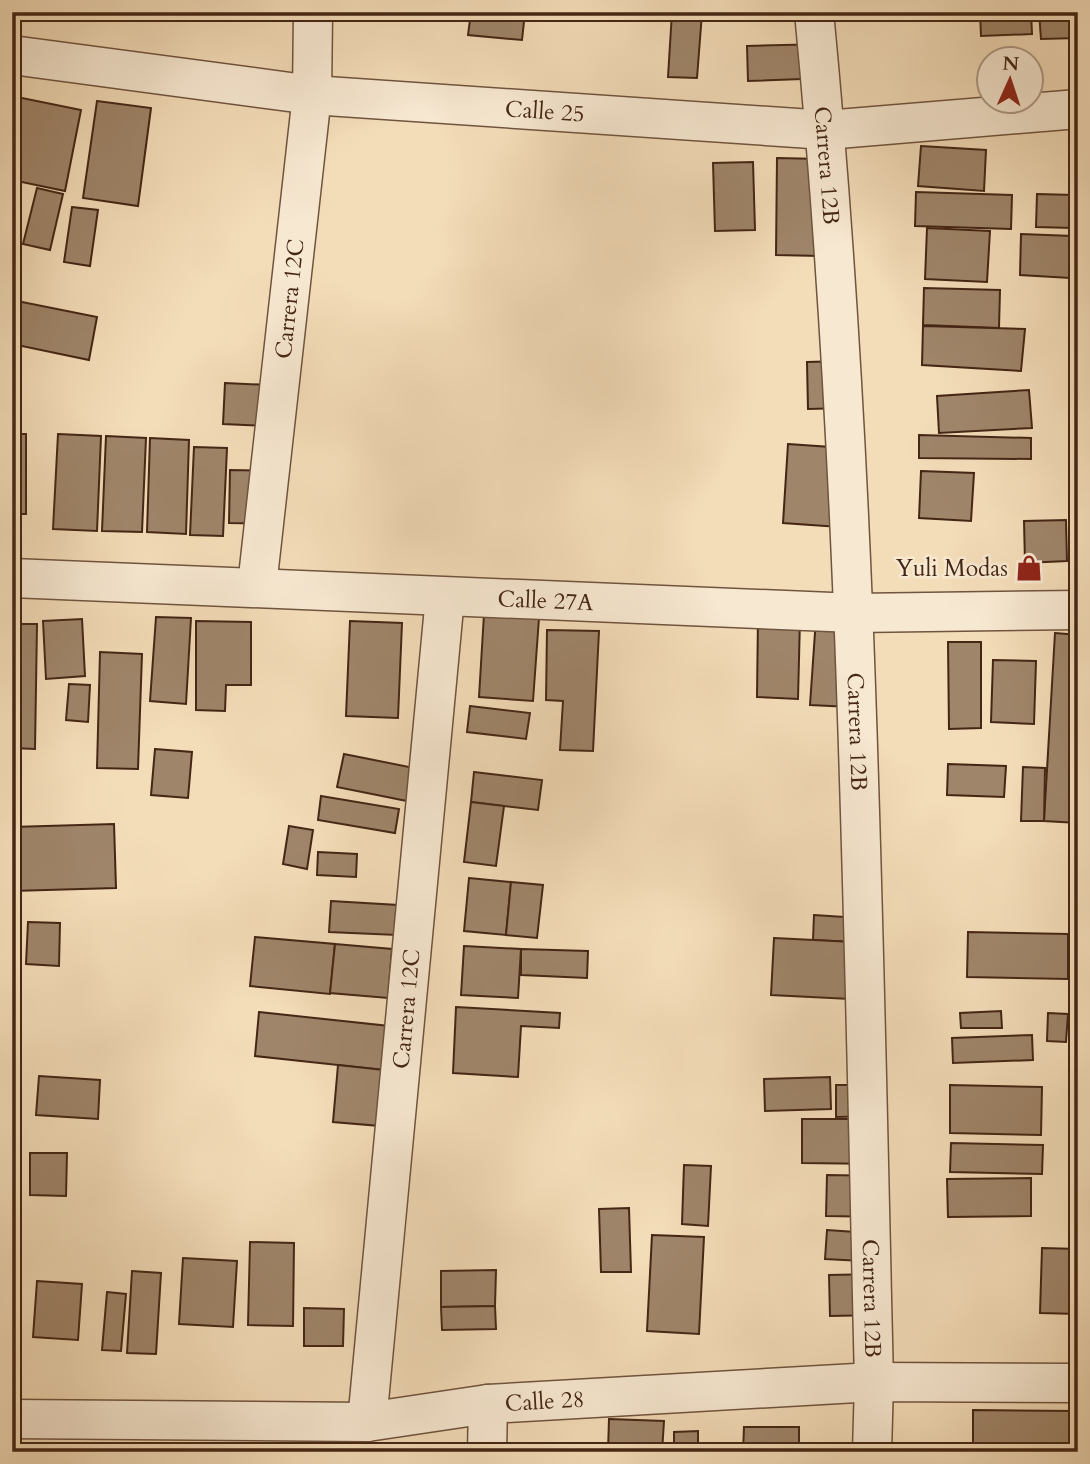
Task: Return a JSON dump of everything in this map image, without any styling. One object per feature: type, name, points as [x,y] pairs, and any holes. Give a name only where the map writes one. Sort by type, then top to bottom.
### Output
[{"type":"street","name":"Carrera 12C","points":[[257,586],[312,95],[313,12]]},
{"type":"street","name":"Carrera 12B","points":[[814,12],[825,130],[855,613],[874,1381],[872,1452]]},
{"type":"street","name":"Calle 25","points":[[12,55],[312,95],[825,130],[1078,109]]},
{"type":"street","name":"Calle 27A","points":[[12,578],[257,586],[445,597],[855,613],[1078,610]]},
{"type":"street","name":"Carrera 12C","points":[[367,1422],[445,597]]},
{"type":"street","name":"Calle 28","points":[[12,1419],[367,1422],[488,1404],[874,1381],[1078,1383]]},
{"type":"street","points":[[486,1452],[488,1404]]},
{"type":"building","points":[[471,12],[525,12],[522,40],[468,35]]},
{"type":"building","points":[[672,12],[702,13],[697,78],[668,77]]},
{"type":"building","points":[[980,12],[1031,12],[1032,34],[981,36]]},
{"type":"building","points":[[1039,12],[1078,12],[1078,38],[1041,39]]},
{"type":"building","points":[[826,44],[828,78],[748,81],[747,46]]},
{"type":"building","points":[[17,97],[81,110],[65,191],[12,180],[12,122]]},
{"type":"building","points":[[97,101],[151,108],[138,206],[83,198]]},
{"type":"building","points":[[921,146],[986,150],[984,191],[918,186]]},
{"type":"building","points":[[777,158],[821,159],[820,256],[776,255]]},
{"type":"building","points":[[753,162],[755,230],[715,231],[713,163]]},
{"type":"building","points":[[37,188],[63,194],[50,250],[23,244]]},
{"type":"building","points":[[916,192],[1012,195],[1011,229],[915,226]]},
{"type":"building","points":[[1037,194],[1074,195],[1073,228],[1036,227]]},
{"type":"building","points":[[72,207],[98,210],[90,266],[64,262]]},
{"type":"building","points":[[927,228],[990,231],[987,282],[925,279]]},
{"type":"building","points":[[1021,234],[1072,236],[1070,278],[1020,275]]},
{"type":"building","points":[[924,288],[1000,290],[999,328],[923,325]]},
{"type":"building","points":[[12,300],[97,317],[89,360],[12,344]]},
{"type":"building","points":[[923,326],[1025,329],[1021,371],[922,365]]},
{"type":"building","points":[[844,361],[846,408],[808,409],[807,362]]},
{"type":"building","points":[[225,383],[269,385],[267,426],[223,424]]},
{"type":"building","points":[[1029,390],[1032,428],[939,433],[937,396]]},
{"type":"building","points":[[12,434],[26,434],[26,514],[12,514]]},
{"type":"building","points":[[58,434],[101,436],[97,531],[53,529]]},
{"type":"building","points":[[919,435],[1031,438],[1031,459],[919,458]]},
{"type":"building","points":[[106,436],[146,438],[142,532],[102,531]]},
{"type":"building","points":[[150,438],[189,440],[186,534],[147,532]]},
{"type":"building","points":[[788,444],[845,448],[839,527],[783,523]]},
{"type":"building","points":[[194,447],[227,448],[223,536],[190,535]]},
{"type":"building","points":[[230,470],[274,471],[273,524],[229,523]]},
{"type":"building","points":[[921,471],[974,473],[971,521],[919,518]]},
{"type":"building","points":[[1066,520],[1067,561],[1025,563],[1024,521]]},
{"type":"building","points":[[484,614],[539,618],[533,701],[479,697]]},
{"type":"building","points":[[156,617],[191,618],[186,704],[150,701]]},
{"type":"building","points":[[758,617],[800,619],[798,699],[757,697]]},
{"type":"building","points":[[816,618],[857,620],[851,707],[810,705]]},
{"type":"building","points":[[82,619],[85,676],[46,679],[43,621]]},
{"type":"building","points":[[196,621],[251,622],[251,685],[226,685],[225,711],[196,710]]},
{"type":"building","points":[[350,621],[402,623],[398,718],[346,716]]},
{"type":"building","points":[[12,624],[37,624],[35,749],[12,748]]},
{"type":"building","points":[[547,630],[599,631],[593,751],[560,750],[563,701],[546,700]]},
{"type":"building","points":[[1055,633],[1078,635],[1078,823],[1044,821]]},
{"type":"building","points":[[948,642],[981,642],[981,728],[949,729]]},
{"type":"building","points":[[100,652],[142,654],[138,769],[97,768]]},
{"type":"building","points":[[993,660],[1036,661],[1034,724],[991,722]]},
{"type":"building","points":[[69,684],[90,685],[88,722],[66,720]]},
{"type":"building","points":[[470,706],[530,713],[526,739],[467,732]]},
{"type":"building","points":[[155,749],[192,752],[188,798],[151,795]]},
{"type":"building","points":[[344,754],[414,768],[407,801],[337,787]]},
{"type":"building","points":[[948,764],[1006,766],[1004,797],[947,795]]},
{"type":"building","points":[[1023,767],[1045,768],[1044,821],[1021,821]]},
{"type":"building","points":[[474,772],[542,780],[538,810],[471,802]]},
{"type":"building","points":[[321,796],[399,809],[395,833],[318,820]]},
{"type":"building","points":[[471,802],[504,806],[496,866],[464,862]]},
{"type":"building","points":[[114,824],[116,888],[12,891],[12,827]]},
{"type":"building","points":[[289,826],[313,830],[307,869],[283,864]]},
{"type":"building","points":[[318,852],[357,854],[356,877],[317,875]]},
{"type":"building","points":[[469,878],[511,882],[506,935],[464,931]]},
{"type":"building","points":[[511,882],[543,885],[537,938],[506,935]]},
{"type":"building","points":[[331,901],[398,905],[397,935],[329,932]]},
{"type":"building","points":[[814,915],[874,919],[873,943],[813,940]]},
{"type":"building","points":[[28,922],[60,923],[59,966],[26,964]]},
{"type":"building","points":[[968,932],[1068,934],[1068,979],[967,977]]},
{"type":"building","points":[[255,937],[335,944],[330,994],[250,986]]},
{"type":"building","points":[[774,938],[873,943],[870,1000],[771,995]]},
{"type":"building","points":[[335,944],[392,949],[388,998],[330,993]]},
{"type":"building","points":[[464,946],[521,949],[518,998],[461,995]]},
{"type":"building","points":[[521,949],[588,951],[587,978],[521,975]]},
{"type":"building","points":[[456,1007],[560,1013],[559,1028],[521,1026],[518,1077],[453,1073]]},
{"type":"building","points":[[1001,1011],[1002,1028],[961,1028],[960,1013]]},
{"type":"building","points":[[259,1012],[389,1026],[384,1070],[255,1056]]},
{"type":"building","points":[[1048,1013],[1068,1014],[1066,1042],[1047,1041]]},
{"type":"building","points":[[1032,1035],[1033,1060],[953,1063],[952,1038]]},
{"type":"building","points":[[338,1065],[384,1070],[405,1128],[333,1122]]},
{"type":"building","points":[[39,1076],[100,1080],[98,1119],[36,1115]]},
{"type":"building","points":[[830,1077],[831,1109],[765,1111],[764,1079]]},
{"type":"building","points":[[836,1085],[879,1085],[880,1116],[836,1117]]},
{"type":"building","points":[[950,1085],[1042,1087],[1041,1135],[950,1133]]},
{"type":"building","points":[[802,1119],[880,1119],[880,1164],[802,1163]]},
{"type":"building","points":[[951,1143],[1043,1145],[1042,1174],[950,1172]]},
{"type":"building","points":[[30,1153],[67,1153],[66,1196],[30,1195]]},
{"type":"building","points":[[684,1165],[711,1166],[708,1226],[682,1224]]},
{"type":"building","points":[[827,1175],[886,1176],[885,1217],[826,1216]]},
{"type":"building","points":[[1031,1178],[1031,1216],[948,1217],[947,1179]]},
{"type":"building","points":[[629,1208],[631,1272],[601,1272],[599,1209]]},
{"type":"building","points":[[827,1230],[884,1234],[882,1262],[825,1259]]},
{"type":"building","points":[[652,1235],[704,1237],[699,1334],[647,1331]]},
{"type":"building","points":[[250,1242],[294,1243],[293,1326],[248,1325]]},
{"type":"building","points":[[1042,1248],[1078,1249],[1078,1314],[1040,1313]]},
{"type":"building","points":[[183,1258],[237,1261],[233,1327],[179,1324]]},
{"type":"building","points":[[496,1270],[495,1306],[441,1307],[441,1271]]},
{"type":"building","points":[[132,1271],[161,1273],[156,1354],[127,1353]]},
{"type":"building","points":[[878,1274],[879,1315],[830,1316],[829,1275]]},
{"type":"building","points":[[37,1281],[82,1284],[78,1340],[33,1337]]},
{"type":"building","points":[[107,1292],[126,1294],[121,1351],[102,1350]]},
{"type":"building","points":[[495,1306],[496,1329],[442,1330],[441,1307]]},
{"type":"building","points":[[304,1308],[344,1309],[343,1346],[304,1346]]},
{"type":"building","points":[[973,1410],[1075,1411],[1075,1452],[973,1452]]},
{"type":"building","points":[[609,1419],[664,1421],[662,1452],[608,1452]]},
{"type":"building","points":[[744,1427],[799,1427],[799,1452],[743,1452]]},
{"type":"building","points":[[698,1431],[698,1452],[674,1452],[674,1432]]},
{"type":"building","points":[[551,1447],[608,1450],[608,1452],[551,1452]]},
{"type":"building","points":[[165,1449],[218,1449],[218,1452],[165,1452]]},
{"type":"building","points":[[359,1450],[359,1452],[305,1452]]},
{"type":"place","name":"Yuli Modas","points":[[1029,568]]}]
